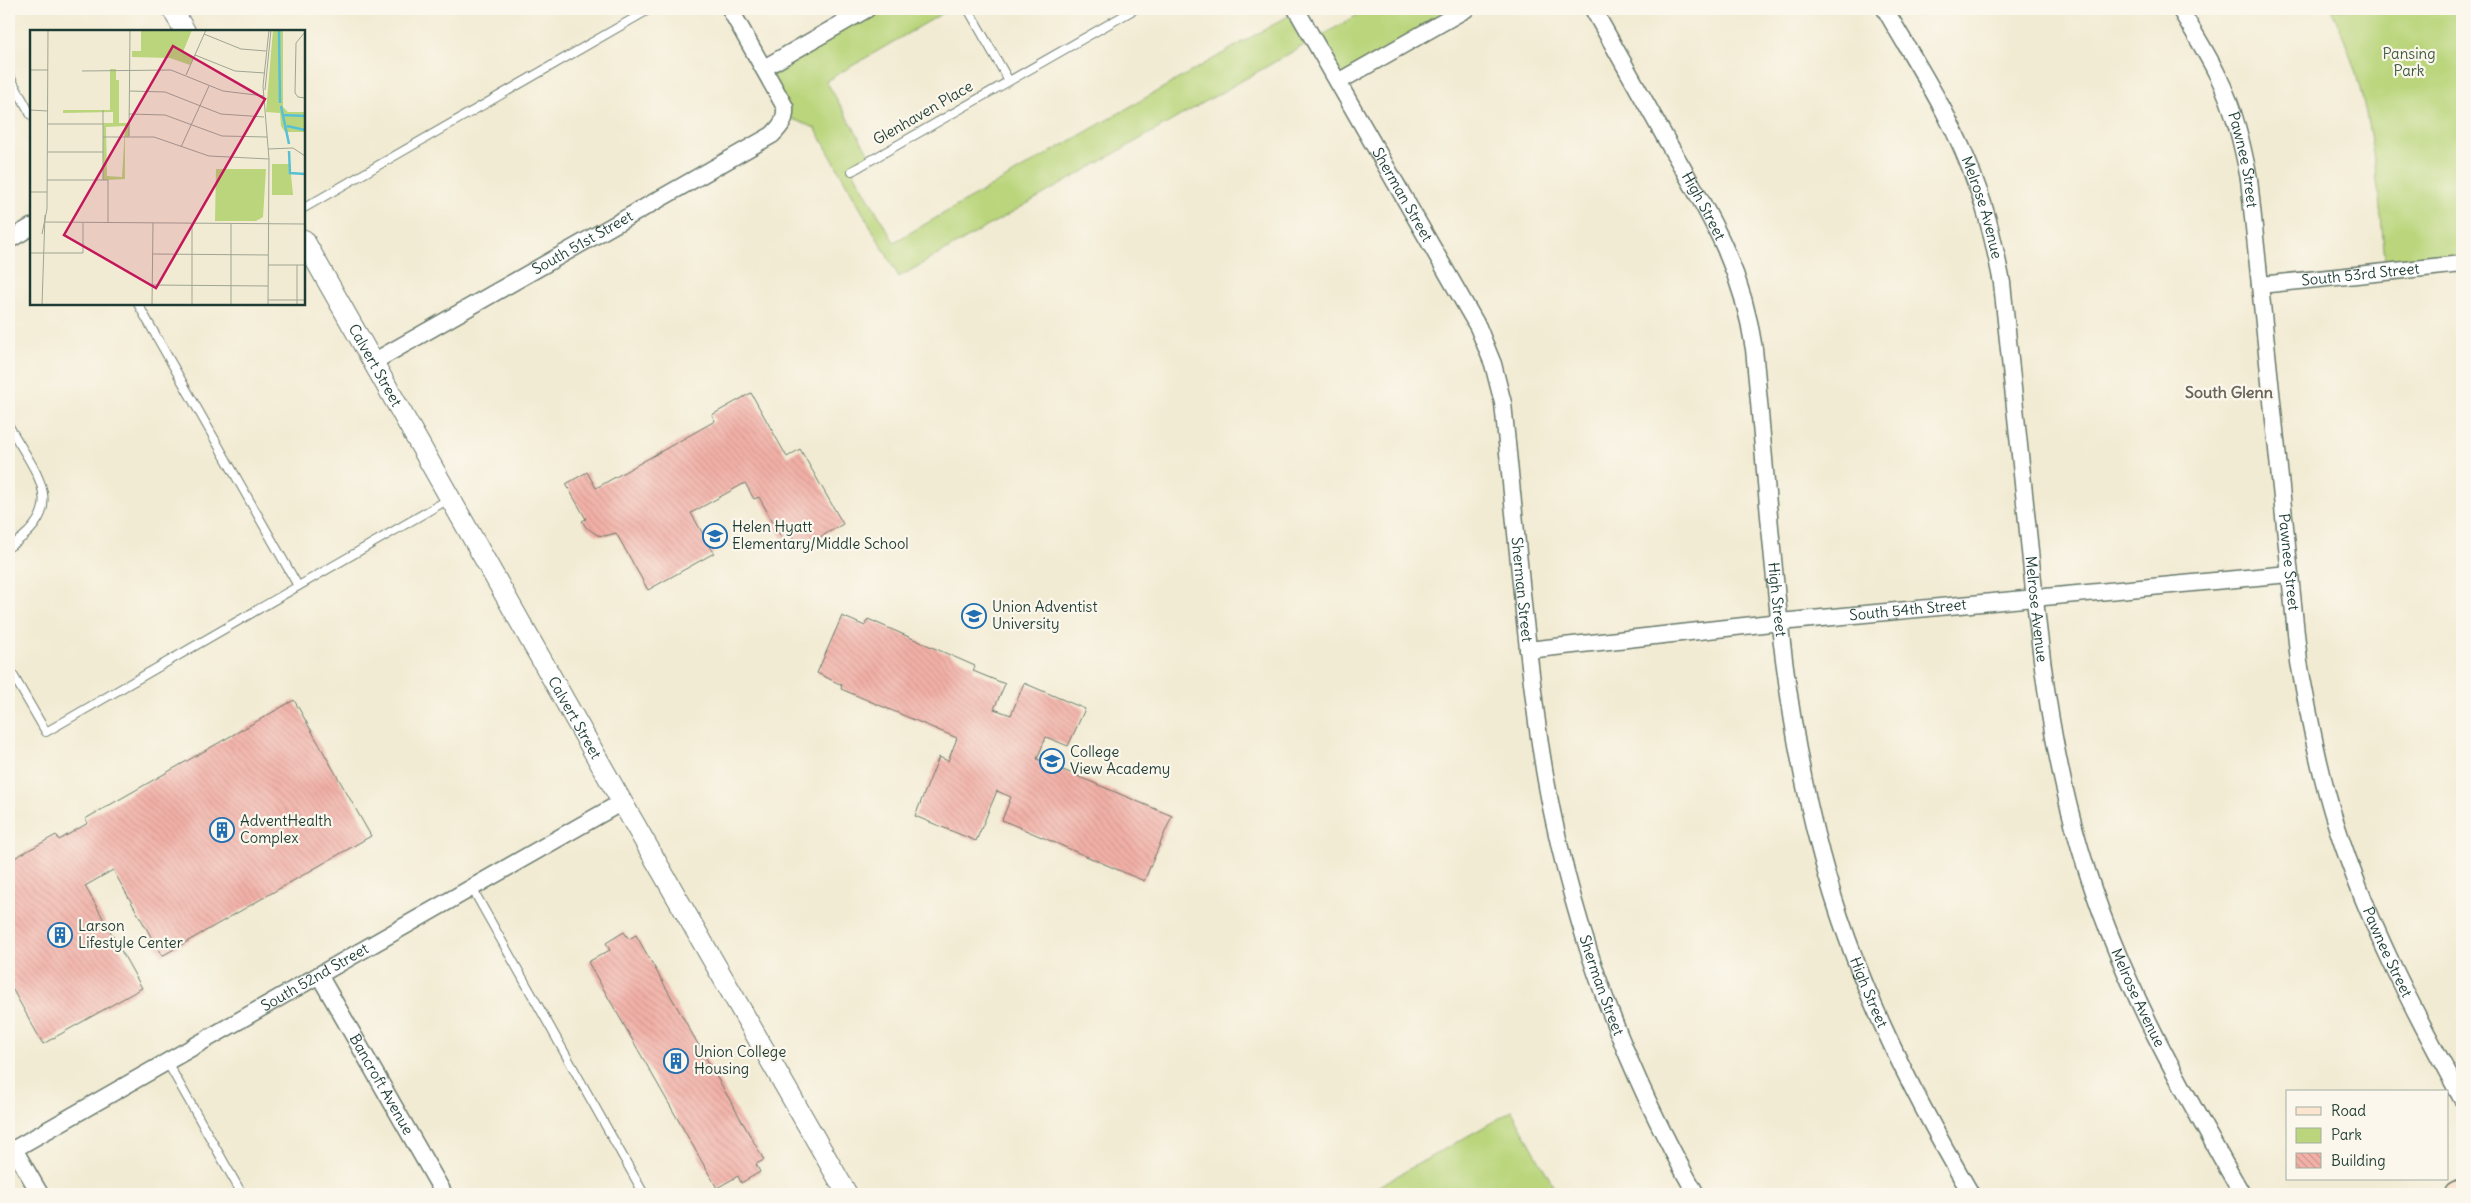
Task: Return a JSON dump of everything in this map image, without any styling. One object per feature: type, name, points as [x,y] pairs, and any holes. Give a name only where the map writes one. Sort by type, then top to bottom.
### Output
[{"type":"main road","points":[[2456,1194],[2462,1191]]},
{"type":"street","points":[[172,9],[184,30]]},
{"type":"street","points":[[730,9],[764,68],[867,9]]},
{"type":"street","name":"Sherman Street","points":[[1296,9],[1478,327],[1493,364],[1503,403],[1539,744],[1554,821],[1575,907],[1596,973],[1626,1052],[1658,1124],[1696,1194]]},
{"type":"street","points":[[1338,82],[1466,9]]},
{"type":"street","name":"High Street","points":[[1593,9],[1716,226],[1736,272],[1749,312],[1790,711],[1803,782],[1821,856],[1867,992],[1894,1055],[1971,1194]]},
{"type":"street","name":"Melrose Avenue","points":[[1886,9],[1955,132],[1975,179],[1991,227],[2002,283],[2046,695],[2060,769],[2080,848],[2105,924],[2136,1000],[2169,1067],[2242,1194]]},
{"type":"street","name":"Pawnee Street","points":[[2180,9],[2218,76],[2235,120],[2248,179],[2299,662],[2313,740],[2336,824],[2362,899],[2391,966],[2462,1099]]},
{"type":"street","name":"South 51st Street","points":[[373,362],[772,135],[781,125],[785,116],[780,96],[764,68]]},
{"type":"street","points":[[9,240],[30,228]]},
{"type":"street","name":"Calvert Street","points":[[305,242],[842,1193]]},
{"type":"street","name":"South 53rd Street","points":[[2260,285],[2462,264]]},
{"type":"street","name":"South 54th Street","points":[[1528,650],[1780,622],[2035,600],[2289,574]]},
{"type":"street","name":"South 52nd Street","points":[[12,1150],[622,802]]},
{"type":"street","name":"Bancroft Avenue","points":[[319,975],[444,1194]]},
{"type":"street","points":[[12,1150],[40,1194]]},
{"type":"lane","points":[[305,207],[650,9]]},
{"type":"lane","points":[[968,9],[1009,81]]},
{"type":"lane","name":"Glenhaven Place","points":[[852,171],[1135,9]]},
{"type":"lane","points":[[9,75],[30,112]]},
{"type":"lane","points":[[139,305],[298,586]]},
{"type":"lane","points":[[9,426],[38,476],[44,490],[45,503],[35,527],[9,547]]},
{"type":"lane","points":[[9,668],[46,732],[449,499]]},
{"type":"lane","points":[[472,888],[644,1194]]},
{"type":"lane","points":[[167,1062],[242,1194]]},
{"type":"green space","points":[[867,9],[950,9],[826,81],[872,159],[853,171],[894,242],[1297,11],[1314,40],[1368,9],[1466,9],[1338,82],[1313,40],[899,277],[815,128],[785,116],[764,68]]},
{"type":"green space","name":"Pansing Park","points":[[2331,9],[2462,9],[2462,264],[2386,272],[2376,171],[2364,105],[2345,40]]},
{"type":"green space","points":[[1512,1111],[1558,1194],[1365,1194]]},
{"type":"building","name":"Helen Hyatt Elementary/Middle School","points":[[751,393],[787,457],[800,449],[843,524],[799,549],[791,534],[782,539],[759,497],[754,499],[745,483],[691,513],[714,553],[648,590],[616,533],[605,536],[597,535],[586,527],[582,521],[586,519],[566,484],[587,472],[596,488],[715,421],[712,415]]},
{"type":"building","name":"College View Academy","points":[[842,616],[865,626],[868,619],[975,666],[973,671],[1005,684],[994,709],[1011,715],[1024,683],[1085,709],[1068,746],[1046,737],[1037,759],[1172,816],[1144,881],[1002,820],[1011,797],[997,791],[976,841],[915,816],[939,757],[948,761],[957,738],[841,689],[842,685],[817,673]]},
{"type":"building","name":"AdventHealth Complex","points":[[294,700],[371,836],[162,956],[113,870],[85,886],[142,988],[43,1044],[9,983],[9,861],[56,835],[59,840],[88,823],[85,819]]},
{"type":"building","name":"Union College Housing","points":[[624,932],[629,939],[636,935],[764,1160],[756,1164],[760,1172],[741,1183],[738,1176],[717,1188],[588,962],[610,950],[606,943]]},
{"type":"place","name":"Helen Hyatt Elementary/Middle School","points":[[715,536]]},
{"type":"place","name":"Union Adventist University","points":[[974,616]]},
{"type":"place","name":"College View Academy","points":[[1052,761]]},
{"type":"place","name":"AdventHealth Complex","points":[[222,830]]},
{"type":"place","name":"Larson Lifestyle Center","points":[[60,935]]},
{"type":"place","name":"Union College Housing","points":[[676,1061]]},
{"type":"district","name":"South Glenn","points":[[2229,392]]}]
